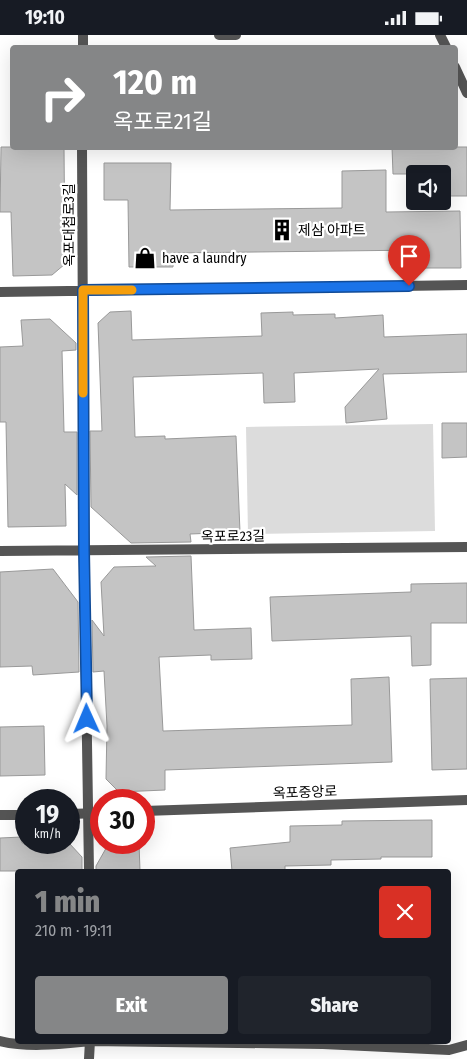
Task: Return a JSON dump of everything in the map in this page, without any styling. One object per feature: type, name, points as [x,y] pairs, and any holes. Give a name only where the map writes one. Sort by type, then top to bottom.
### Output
[{"type":"street","points":[[220,35],[236,35]]},
{"type":"street","points":[[458,74],[467,93]]},
{"type":"street","name":"옥포대첩로3길","points":[[82,150],[84,551],[89,869]]},
{"type":"street","points":[[0,292],[467,285]]},
{"type":"street","name":"옥포로23길","points":[[0,551],[467,547]]},
{"type":"street","name":"옥포중앙로","points":[[155,811],[467,800]]},
{"type":"street","points":[[80,813],[89,813]]},
{"type":"street","points":[[0,815],[15,815]]},
{"type":"street","points":[[0,1041],[13,1044],[62,1044]]},
{"type":"street","points":[[89,1059],[90,1044]]},
{"type":"street","points":[[323,1044],[449,1050],[467,1045]]},
{"type":"shaded area","points":[[433,424],[435,531],[248,534],[246,427]]},
{"type":"building","points":[[1,147],[10,147],[10,150],[64,150],[65,264],[52,275],[13,276],[11,212],[0,212]]},
{"type":"building","points":[[458,147],[467,147],[467,196],[451,196],[451,165],[406,165],[406,174],[393,174],[392,150],[458,150]]},
{"type":"building","points":[[104,163],[171,163],[170,210],[342,208],[342,171],[386,170],[386,212],[460,211],[461,268],[420,268],[420,250],[173,253],[173,267],[129,267],[128,200],[104,200]]},
{"type":"building","points":[[131,311],[132,340],[262,336],[261,313],[293,312],[293,315],[335,314],[335,318],[383,315],[384,337],[467,334],[467,372],[383,374],[387,419],[346,423],[345,407],[379,369],[294,373],[295,402],[264,403],[263,373],[133,377],[135,437],[165,436],[165,439],[236,436],[240,532],[190,534],[191,542],[131,543],[91,507],[90,431],[102,431],[98,323],[110,312]]},
{"type":"building","points":[[50,319],[76,343],[76,350],[62,351],[64,432],[77,432],[77,495],[65,484],[66,526],[8,527],[6,422],[0,422],[0,347],[23,346],[21,320]]},
{"type":"building","points":[[442,423],[467,423],[467,457],[442,458]]},
{"type":"building","points":[[191,556],[194,630],[251,628],[252,659],[211,660],[211,655],[159,657],[163,731],[352,725],[351,679],[389,677],[392,762],[165,770],[165,790],[116,789],[106,779],[107,726],[104,671],[93,672],[92,620],[104,636],[101,582],[114,567],[156,566],[146,557]]},
{"type":"building","points":[[53,569],[78,602],[79,672],[33,675],[32,666],[0,667],[0,572]]},
{"type":"building","points":[[467,583],[467,623],[431,623],[431,665],[412,666],[411,636],[272,641],[270,597],[411,592],[411,584]]},
{"type":"building","points":[[467,678],[467,769],[432,770],[430,679]]},
{"type":"building","points":[[44,726],[45,775],[0,776],[0,727]]},
{"type":"building","points":[[432,820],[432,857],[381,857],[381,859],[331,860],[331,865],[285,866],[285,869],[232,869],[230,848],[290,842],[290,826],[342,825],[342,821]]},
{"type":"building","points":[[15,837],[15,854],[79,854],[82,857],[82,869],[15,869],[15,871],[0,871],[0,838]]},
{"type":"building","points":[[103,854],[139,854],[140,869],[96,869]]},
{"type":"slow traffic","points":[[83,393],[83,290],[132,290]]},
{"type":"place","name":"제삼 아파트","points":[[282,230]]},
{"type":"place","name":"have a laundry","points":[[145,258]]},
{"type":"route","points":[[87,719],[83,290],[409,286]]}]
